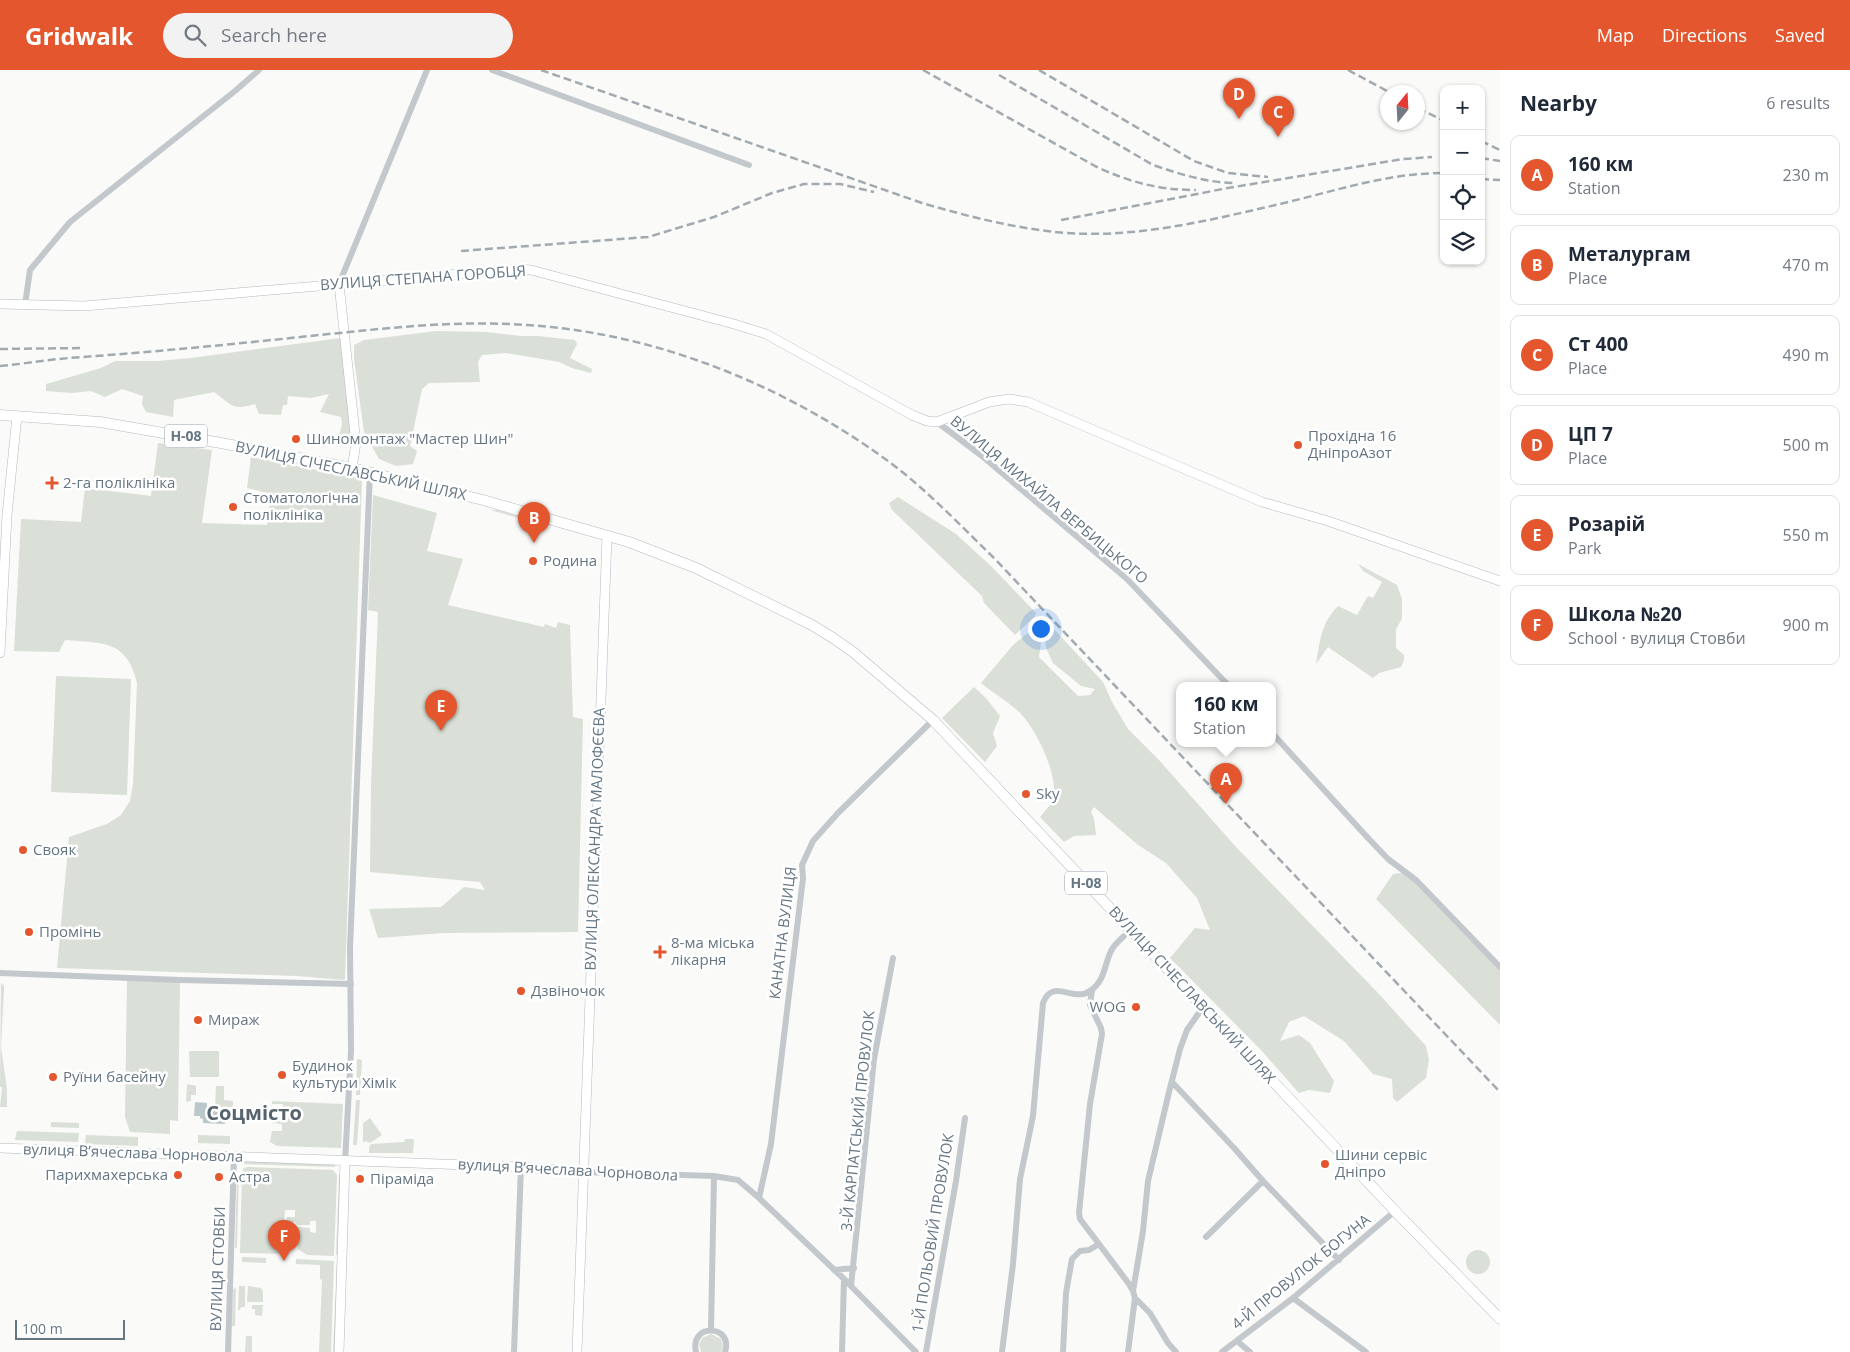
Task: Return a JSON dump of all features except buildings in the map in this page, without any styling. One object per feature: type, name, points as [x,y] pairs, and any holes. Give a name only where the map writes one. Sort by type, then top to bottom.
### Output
[{"type":"main road","name":"ВУЛИЦЯ СІЧЕСЛАВСЬКИЙ ШЛЯХ","points":[[0,415],[100,422],[352,468],[483,500],[629,542],[696,568],[812,625],[853,652],[932,720],[1395,1211],[1500,1319]]},
{"type":"street","points":[[25,305],[30,270],[70,222],[228,97],[259,70]]},
{"type":"street","points":[[352,468],[356,443],[339,284],[427,70]]},
{"type":"street","points":[[492,70],[749,165]]},
{"type":"street","name":"ВУЛИЦЯ СТЕПАНА ГОРОБЦЯ","points":[[0,304],[84,306],[518,269],[531,270],[766,334],[912,415],[927,421],[937,422]]},
{"type":"street","points":[[937,422],[989,402],[1008,399],[1028,402],[1262,502],[1328,521],[1500,581]]},
{"type":"street","points":[[0,653],[4,497],[18,416]]},
{"type":"street","name":"ВУЛИЦЯ МИХАЙЛА ВЕРБИЦЬКОГО","points":[[937,422],[982,456],[1127,579],[1225,682]]},
{"type":"street","points":[[339,1352],[351,1051],[350,938],[370,472]]},
{"type":"street","name":"ВУЛИЦЯ ОЛЕКСАНДРА МАЛОФЄЄВА","points":[[577,1352],[607,536]]},
{"type":"street","name":"КАНАТНА ВУЛИЦЯ","points":[[759,1198],[771,1144],[803,878],[802,864],[813,841],[834,817],[932,720]]},
{"type":"street","points":[[1276,737],[1388,859],[1416,880],[1500,967]]},
{"type":"street","points":[[1002,1352],[1013,1264],[1020,1179],[1033,1116],[1043,1003],[1046,996],[1058,990],[1076,995],[1092,990],[1103,977],[1111,951],[1124,936]]},
{"type":"street","name":"3-Й КАРПАТСЬКИЙ ПРОВУЛОК","points":[[851,1286],[874,1059],[893,958]]},
{"type":"street","points":[[0,973],[350,984]]},
{"type":"street","points":[[1092,990],[1090,1005],[1102,1034],[1090,1104],[1079,1213],[1080,1220],[1150,1313],[1168,1343],[1176,1352]]},
{"type":"street","points":[[1128,1352],[1148,1181],[1180,1049],[1187,1030],[1203,1007]]},
{"type":"street","points":[[1172,1082],[1339,1260]]},
{"type":"street","name":"1-Й ПОЛЬОВИЙ ПРОВУЛОК","points":[[926,1352],[956,1181],[964,1118]]},
{"type":"street","name":"вулиця Вʼячеслава Чорновола","points":[[0,1148],[521,1167],[583,1172],[714,1176],[738,1180],[851,1286],[916,1352]]},
{"type":"street","name":"ВУЛИЦЯ СТОВБИ","points":[[228,1352],[234,1157]]},
{"type":"street","points":[[514,1352],[521,1167]]},
{"type":"street","points":[[712,1330],[714,1176]]},
{"type":"street","points":[[1206,1236],[1263,1181]]},
{"type":"street","name":"4-Й ПРОВУЛОК БОГУНА","points":[[1222,1352],[1293,1298],[1395,1211]]},
{"type":"street","points":[[1063,1352],[1066,1293],[1072,1259],[1076,1253],[1089,1250],[1099,1244]]},
{"type":"street","points":[[834,1270],[854,1268]]},
{"type":"street","points":[[842,1352],[844,1280]]},
{"type":"street","points":[[1293,1298],[1366,1352]]},
{"type":"street","points":[[696,1352],[695,1346],[698,1336],[712,1330],[722,1334],[725,1338],[725,1352]]},
{"type":"street","points":[[1237,1341],[1250,1352]]},
{"type":"shaded area","points":[[436,331],[486,332],[575,340],[577,344],[570,358],[592,369],[591,373],[559,362],[506,353],[482,355],[478,362],[480,382],[429,383],[422,389],[410,446],[417,451],[413,464],[396,466],[379,459],[364,432],[354,359],[354,345],[364,340]]},
{"type":"shaded area","points":[[341,338],[353,439],[350,445],[336,447],[342,424],[341,417],[320,412],[329,394],[311,398],[288,396],[287,405],[283,405],[281,415],[259,414],[255,404],[241,407],[233,406],[214,392],[174,400],[173,417],[146,412],[142,404],[143,396],[122,389],[105,397],[91,391],[72,393],[46,391],[46,384],[101,368],[115,361],[158,361],[191,358]]},
{"type":"shaded area","points":[[158,443],[212,450],[202,523],[267,525],[271,494],[247,488],[251,457],[362,479],[345,980],[296,976],[57,968],[69,837],[107,824],[121,815],[130,801],[133,784],[137,683],[133,669],[127,659],[112,646],[65,640],[59,652],[14,651],[21,519],[81,522],[85,488],[151,496]]},
{"type":"shaded area","points":[[373,495],[437,513],[427,551],[463,559],[448,605],[544,627],[545,624],[556,628],[558,622],[570,625],[573,717],[583,719],[578,932],[444,933],[378,938],[369,909],[441,907],[464,887],[485,890],[480,882],[370,872],[371,785],[378,612],[368,610]]},
{"type":"shaded area","points":[[898,497],[956,534],[992,567],[1036,613],[1034,617],[1015,635],[984,603],[982,596],[892,510],[889,503]]},
{"type":"shaded area","points":[[490,510],[497,510],[548,525],[547,526]]},
{"type":"shaded area","points":[[1358,564],[1397,585],[1402,599],[1402,619],[1396,629],[1396,648],[1404,655],[1404,660],[1401,667],[1379,673],[1373,678],[1328,647],[1316,664],[1322,633],[1332,612],[1338,606],[1357,615],[1368,596],[1373,598],[1382,582],[1363,571]]},
{"type":"shaded area","points":[[1053,628],[1103,682],[1128,729],[1159,760],[1236,847],[1379,994],[1426,1046],[1429,1060],[1426,1078],[1397,1102],[1393,1098],[1392,1079],[1373,1074],[1344,1041],[1304,1016],[1289,1022],[1280,1041],[1299,1035],[1310,1043],[1334,1081],[1330,1093],[1309,1090],[1299,1093],[1260,1049],[1170,958],[1195,928],[1210,930],[1197,898],[1166,863],[1138,845],[1094,807],[1091,812],[1094,818],[1096,835],[1074,836],[1064,842],[1040,817],[1054,795],[1054,785],[1049,763],[1027,721],[1021,714],[981,683],[1014,644],[1028,633],[1041,643],[1039,657],[1078,696],[1090,695],[1095,689],[1081,686],[1053,663],[1046,648],[1045,636]]},
{"type":"shaded area","points":[[56,676],[131,679],[127,795],[51,792]]},
{"type":"shaded area","points":[[974,687],[986,698],[1000,716],[993,733],[997,746],[985,762],[942,718]]},
{"type":"shaded area","points":[[1402,873],[1416,883],[1500,970],[1500,1025],[1376,899],[1393,874]]},
{"type":"shaded area","points":[[127,978],[180,980],[178,1121],[170,1120],[170,1134],[130,1132],[125,1117]]},
{"type":"shaded area","points":[[1,983],[4,986],[4,990],[1,1047],[7,1089],[7,1107],[0,1107],[2,1087],[0,1087]]},
{"type":"shaded area","points":[[189,1051],[219,1051],[219,1077],[190,1077]]},
{"type":"shaded area","points":[[357,1059],[362,1060],[360,1095],[356,1095]]},
{"type":"shaded area","points":[[187,1084],[196,1086],[196,1095],[191,1095],[191,1101],[186,1102]]},
{"type":"shaded area","points":[[216,1086],[224,1086],[224,1100],[233,1101],[233,1107],[215,1107]]},
{"type":"shaded area","points":[[356,1100],[360,1100],[357,1145],[353,1145]]},
{"type":"shaded area","points":[[272,1101],[343,1104],[341,1148],[277,1146],[270,1142],[272,1131],[282,1131],[282,1124],[272,1123],[272,1121],[282,1121],[282,1114],[272,1113],[272,1111],[282,1111],[283,1104],[272,1104]]},
{"type":"shaded area","points":[[195,1102],[207,1103],[207,1108],[211,1108],[211,1110],[226,1111],[225,1124],[203,1123],[203,1119],[200,1116],[194,1116]]},
{"type":"shaded area","points":[[370,1118],[382,1135],[370,1143],[365,1141],[363,1143],[363,1123]]},
{"type":"shaded area","points":[[51,1122],[79,1123],[79,1128],[51,1127]]},
{"type":"shaded area","points":[[17,1131],[79,1133],[78,1142],[15,1140]]},
{"type":"shaded area","points":[[86,1135],[138,1137],[138,1146],[85,1144]]},
{"type":"shaded area","points":[[198,1135],[230,1136],[230,1144],[198,1143]]},
{"type":"shaded area","points":[[405,1139],[414,1139],[413,1153],[369,1153],[371,1144],[404,1142]]},
{"type":"shaded area","points":[[242,1160],[336,1165],[334,1167],[241,1164],[239,1162]]},
{"type":"shaded area","points":[[244,1168],[333,1170],[337,1175],[334,1256],[307,1255],[298,1249],[297,1227],[310,1228],[310,1232],[316,1233],[316,1221],[310,1221],[310,1225],[298,1225],[294,1221],[293,1239],[287,1239],[287,1217],[295,1217],[295,1210],[285,1210],[283,1241],[290,1242],[290,1249],[286,1254],[240,1253],[242,1172]]},
{"type":"shaded area","points":[[237,1174],[239,1174],[237,1248],[235,1248]]},
{"type":"shaded area","points":[[341,1174],[338,1254],[336,1255],[339,1175]]},
{"type":"shaded area","points":[[1473,1250],[1483,1250],[1490,1257],[1490,1267],[1483,1274],[1473,1274],[1466,1267],[1466,1257]]},
{"type":"shaded area","points":[[242,1257],[266,1258],[266,1263],[242,1262]]},
{"type":"shaded area","points":[[296,1259],[334,1261],[331,1352],[319,1352],[322,1280],[320,1279],[320,1265],[296,1264]]},
{"type":"shaded area","points":[[337,1262],[335,1352],[333,1352]]},
{"type":"shaded area","points":[[239,1286],[245,1286],[245,1307],[241,1307],[238,1310]]},
{"type":"shaded area","points":[[248,1286],[261,1288],[263,1291],[263,1302],[247,1302]]},
{"type":"shaded area","points":[[236,1287],[235,1326],[232,1326],[233,1290]]},
{"type":"shaded area","points":[[252,1305],[263,1305],[262,1316],[255,1315],[255,1309],[252,1309]]},
{"type":"shaded area","points":[[711,1334],[721,1339],[723,1346],[721,1352],[701,1352],[699,1345],[702,1338]]},
{"type":"shaded area","points":[[246,1336],[252,1336],[252,1352],[245,1352]]},
{"type":"railway","points":[[541,70],[922,203],[994,222],[1030,229],[1094,234],[1148,230],[1201,222],[1382,179],[1440,173]]},
{"type":"railway","points":[[923,70],[1108,172],[1156,187],[1196,190]]},
{"type":"railway","points":[[1039,70],[1194,161],[1228,173],[1268,177]]},
{"type":"railway","points":[[1348,70],[1380,87]]},
{"type":"railway","points":[[999,75],[1153,165],[1204,180],[1236,183]]},
{"type":"railway","points":[[1425,112],[1440,119]]},
{"type":"railway","points":[[1485,143],[1500,150]]},
{"type":"railway","points":[[1061,220],[1228,188],[1403,159],[1432,157]]},
{"type":"railway","points":[[1485,159],[1500,161]]},
{"type":"railway","points":[[1485,179],[1500,180]]},
{"type":"railway","points":[[461,251],[648,237],[714,217],[772,193],[804,184],[840,184],[874,192]]},
{"type":"railway","points":[[0,366],[397,327],[475,323],[527,325],[575,330],[623,339],[717,368],[762,387],[806,409],[848,434],[916,483],[994,558],[1500,1092]]},
{"type":"railway","points":[[0,349],[84,348]]},
{"type":"place","name":"ЦП 7","points":[[1239,119]]},
{"type":"place","name":"Ст 400","points":[[1278,137]]},
{"type":"place","name":"Шиномонтаж \"Мастер Шин\"","points":[[296,439]]},
{"type":"place","name":"Прохідна 16 ДніпроАзот","points":[[1298,445]]},
{"type":"place","name":"2-га поліклініка","points":[[52,483]]},
{"type":"place","name":"Стоматологічна поліклініка","points":[[233,507]]},
{"type":"place","name":"Металургам","points":[[534,543]]},
{"type":"place","name":"Родина","points":[[533,561]]},
{"type":"place","name":"Розарій","points":[[441,731]]},
{"type":"place","name":"Sky","points":[[1026,794]]},
{"type":"place","name":"160 км","points":[[1226,804]]},
{"type":"place","name":"Свояк","points":[[23,850]]},
{"type":"place","name":"Промінь","points":[[29,932]]},
{"type":"place","name":"8-ма міська лікарня","points":[[660,952]]},
{"type":"place","name":"Дзвіночок","points":[[521,991]]},
{"type":"place","name":"WOG","points":[[1136,1007]]},
{"type":"place","name":"Мираж","points":[[198,1020]]},
{"type":"place","name":"Будинок культури Хімік","points":[[282,1075]]},
{"type":"place","name":"Руїни басейну","points":[[53,1077]]},
{"type":"place","name":"Шини сервіс Дніпро","points":[[1325,1164]]},
{"type":"place","name":"Парихмахерська","points":[[178,1175]]},
{"type":"place","name":"Астра","points":[[219,1177]]},
{"type":"place","name":"Піраміда","points":[[360,1179]]},
{"type":"place","name":"Школа №20","points":[[284,1261]]},
{"type":"district","name":"Соцмісто","points":[[254,1113]]}]
